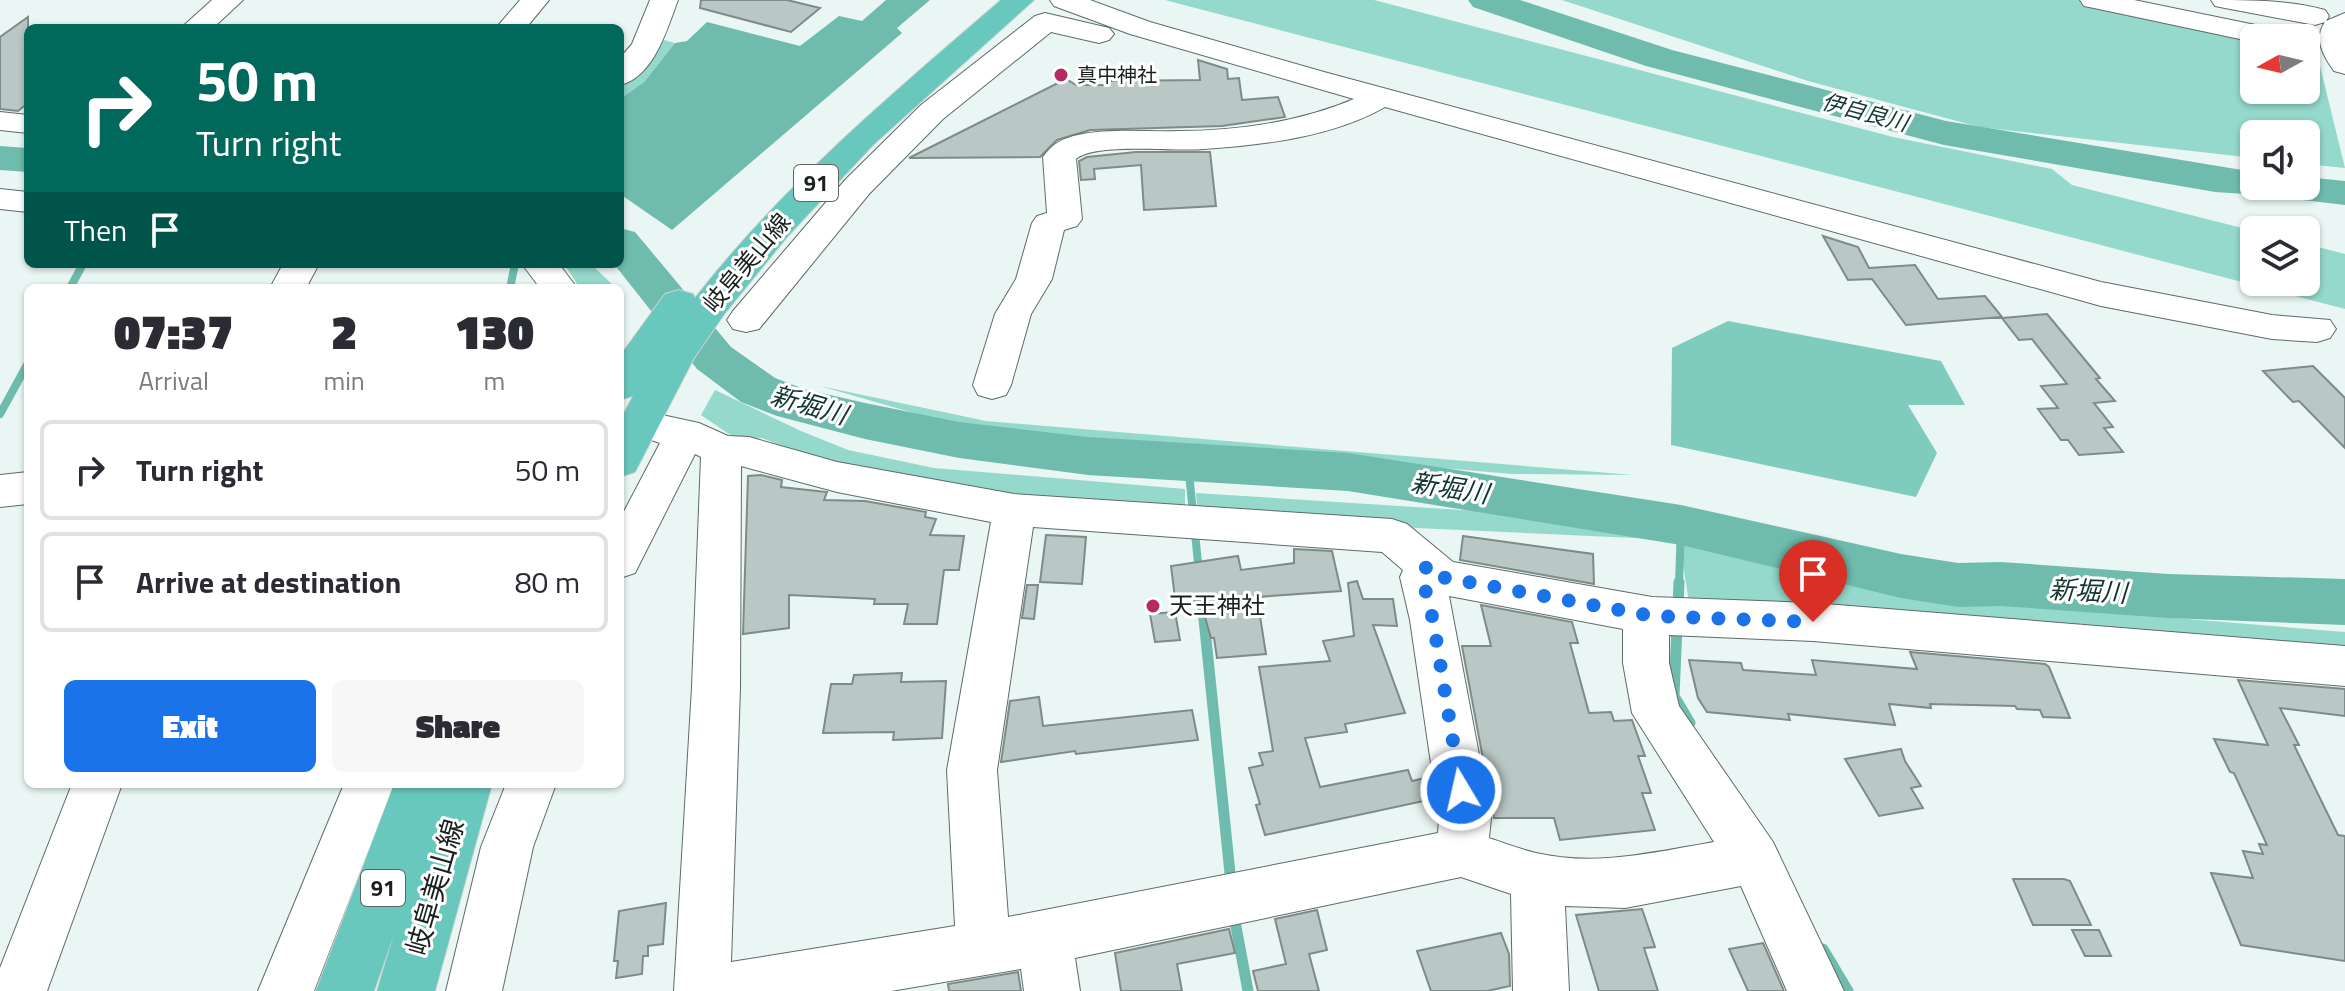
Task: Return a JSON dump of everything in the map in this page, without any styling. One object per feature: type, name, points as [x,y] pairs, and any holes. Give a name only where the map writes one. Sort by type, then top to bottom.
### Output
[{"type":"main road","name":"岐阜美山線","points":[[624,458],[669,420],[701,274],[792,175],[847,121],[988,0]]},
{"type":"main road","name":"岐阜美山線","points":[[669,420],[676,354],[711,304],[811,188],[861,138],[1019,0]]},
{"type":"main road","name":"岐阜美山線","points":[[345,991],[419,788]]},
{"type":"main road","name":"岐阜美山線","points":[[406,991],[465,788]]},
{"type":"street","points":[[200,24],[229,0]]},
{"type":"street","points":[[514,24],[535,0]]},
{"type":"street","points":[[624,72],[646,47],[664,0]]},
{"type":"street","points":[[1064,0],[1140,28],[2101,294],[2272,327],[2331,333]]},
{"type":"street","points":[[1098,0],[2331,333]]},
{"type":"street","points":[[2094,0],[2240,31]]},
{"type":"street","points":[[2136,0],[2180,18]]},
{"type":"street","points":[[2225,0],[2315,9]]},
{"type":"street","points":[[746,320],[857,187],[921,123],[1045,22],[1112,37],[1140,28]]},
{"type":"street","points":[[992,385],[1013,314],[1034,279],[1049,223],[1065,219],[1059,157],[1075,144],[1189,141],[1250,133],[1366,108],[1382,96]]},
{"type":"street","points":[[0,121],[24,124]]},
{"type":"street","points":[[0,199],[24,202]]},
{"type":"street","points":[[543,268],[556,284]]},
{"type":"street","points":[[669,420],[749,452],[837,477],[1014,510],[1392,536],[1441,577],[1646,615],[1813,622],[2345,666]]},
{"type":"street","points":[[624,549],[669,420]]},
{"type":"street","points":[[669,420],[719,474],[716,687],[702,991]]},
{"type":"street","points":[[0,491],[24,488]]},
{"type":"street","points":[[983,948],[972,770],[1014,510]]},
{"type":"street","points":[[1427,565],[1422,577],[1433,620],[1465,818],[1461,853]]},
{"type":"street","points":[[1646,615],[1646,663],[1656,713],[1755,859],[1816,991]]},
{"type":"street","points":[[19,991],[95,788]]},
{"type":"street","points":[[286,991],[367,788]]},
{"type":"street","points":[[474,991],[507,847],[529,788]]},
{"type":"street","points":[[727,991],[1045,938],[1461,853],[1537,878],[1587,884],[1625,883],[1755,859]]},
{"type":"street","points":[[1537,878],[1541,991]]},
{"type":"street","points":[[1045,938],[1052,991]]},
{"type":"shaded area","points":[[886,0],[930,0],[897,28],[902,33],[672,230],[624,197],[624,96],[644,82],[675,43],[687,41],[707,22],[800,46],[839,16],[862,21]]},
{"type":"shaded area","points":[[1165,0],[1374,0],[1893,137],[2052,169],[2072,185],[2240,227],[2240,282]]},
{"type":"shaded area","points":[[1562,0],[2078,0],[2240,34],[2240,104],[2320,104],[2320,66],[2345,168],[2320,165],[2320,120],[2240,120],[2240,156],[1979,127],[1808,81]]},
{"type":"shaded area","points":[[660,39],[675,43],[644,82],[624,96],[624,79]]},
{"type":"shaded area","points":[[2320,248],[2345,254],[2345,309],[2295,296],[2320,296]]},
{"type":"shaded area","points":[[567,268],[595,268],[612,284],[577,284]]},
{"type":"shaded area","points":[[1728,321],[1941,361],[1965,405],[1908,405],[1937,453],[1916,497],[1671,445],[1672,348]]},
{"type":"shaded area","points":[[820,386],[986,421],[1633,475],[1512,474],[962,427]]},
{"type":"shaded area","points":[[715,390],[848,450],[934,468],[1185,489],[1185,509],[987,492],[832,466],[762,438],[739,441],[701,415]]},
{"type":"shaded area","points":[[1196,493],[1571,517],[1644,529],[1656,539],[1198,518]]},
{"type":"shaded area","points":[[1703,542],[1909,596],[2345,632],[2345,653],[1689,602],[1680,546]]},
{"type":"building","points":[[701,0],[787,0],[820,8],[791,32],[700,8]]},
{"type":"building","points":[[28,17],[28,24],[24,24],[24,106],[18,111],[0,109],[0,37]]},
{"type":"building","points":[[1198,60],[1227,69],[1228,79],[1239,78],[1242,100],[1278,97],[1285,117],[1222,126],[1090,130],[1057,140],[1040,157],[909,158],[1066,79],[1076,85],[1109,85],[1110,81],[1200,80]]},
{"type":"building","points":[[1136,152],[1210,152],[1216,206],[1144,210],[1141,165],[1094,169],[1095,179],[1081,180],[1079,161],[1087,157]]},
{"type":"building","points":[[1823,236],[1858,247],[1869,268],[1915,265],[1938,299],[1985,296],[2002,317],[1906,325],[1872,279],[1848,280]]},
{"type":"building","points":[[2047,314],[2115,401],[2094,403],[2113,427],[2104,428],[2123,452],[2079,455],[2068,440],[2061,440],[2038,409],[2058,408],[2041,386],[2067,384],[2032,339],[2019,340],[2002,318]]},
{"type":"building","points":[[2313,366],[2345,398],[2345,448],[2299,401],[2293,402],[2263,371]]},
{"type":"building","points":[[761,475],[782,480],[781,487],[827,492],[824,500],[865,501],[926,512],[925,517],[936,519],[930,535],[964,536],[959,570],[944,570],[937,624],[904,624],[908,604],[874,604],[875,599],[789,595],[789,628],[743,634],[748,476]]},
{"type":"building","points":[[1046,535],[1086,537],[1082,584],[1040,582]]},
{"type":"building","points":[[1463,536],[1593,554],[1594,584],[1460,560]]},
{"type":"building","points":[[1294,549],[1332,551],[1341,591],[1257,597],[1266,654],[1217,658],[1214,638],[1211,638],[1200,600],[1176,606],[1171,566],[1238,556],[1241,570],[1294,563]]},
{"type":"building","points":[[1357,581],[1363,599],[1393,599],[1397,626],[1373,625],[1405,713],[1345,724],[1347,732],[1305,738],[1320,787],[1408,770],[1412,781],[1430,777],[1433,799],[1265,835],[1249,768],[1263,765],[1259,753],[1273,751],[1259,667],[1330,661],[1323,641],[1354,636],[1348,583]]},
{"type":"building","points":[[1027,585],[1038,585],[1034,619],[1022,618]]},
{"type":"building","points":[[1481,605],[1572,622],[1578,643],[1570,643],[1589,713],[1611,712],[1614,721],[1632,720],[1645,756],[1638,756],[1651,793],[1642,793],[1655,830],[1560,840],[1554,818],[1494,818],[1462,646],[1491,646]]},
{"type":"building","points":[[1175,612],[1180,640],[1155,642],[1150,614]]},
{"type":"building","points":[[1910,652],[2045,664],[2070,718],[2043,717],[2040,710],[2017,709],[2015,706],[1930,704],[1931,708],[1889,704],[1895,725],[1788,714],[1790,720],[1707,712],[1698,698],[1689,660],[1741,663],[1743,670],[1816,675],[1812,660],[1917,669]]},
{"type":"building","points":[[902,673],[901,682],[946,681],[942,738],[893,740],[894,732],[823,733],[831,684],[852,684],[854,675]]},
{"type":"building","points":[[2238,680],[2345,689],[2345,716],[2280,708],[2299,745],[2294,745],[2338,835],[2345,836],[2345,961],[2241,945],[2211,873],[2253,878],[2243,851],[2263,854],[2259,844],[2267,845],[2234,773],[2230,772],[2214,739],[2268,745]]},
{"type":"building","points":[[1039,697],[1043,726],[1192,710],[1198,740],[1076,754],[1075,751],[1001,762],[1010,701]]},
{"type":"building","points":[[1901,749],[1921,786],[1911,788],[1923,808],[1879,816],[1845,759]]},
{"type":"building","points":[[2013,879],[2070,881],[2091,925],[2033,925]]},
{"type":"building","points":[[666,903],[663,944],[648,946],[648,956],[643,956],[642,974],[616,978],[618,961],[614,961],[619,911]]},
{"type":"building","points":[[1642,909],[1655,947],[1644,948],[1658,991],[1599,991],[1576,915]]},
{"type":"building","points":[[1317,910],[1327,950],[1309,954],[1319,991],[1258,991],[1253,971],[1286,964],[1275,919]]},
{"type":"building","points":[[1229,929],[1235,953],[1177,964],[1182,991],[1121,991],[1115,953]]},
{"type":"building","points":[[2072,930],[2099,930],[2111,956],[2085,956]]},
{"type":"building","points":[[1501,933],[1509,954],[1510,986],[1487,991],[1431,991],[1417,951]]},
{"type":"building","points":[[1763,943],[1784,991],[1748,991],[1729,949]]},
{"type":"building","points":[[1018,972],[1021,991],[949,991],[948,984]]},
{"type":"waterway","name":"伊自良川","points":[[1485,0],[1659,58],[1944,133],[2240,183]]},
{"type":"waterway","name":"新堀川","points":[[0,158],[24,160]]},
{"type":"waterway","name":"伊自良川","points":[[2320,190],[2345,193]]},
{"type":"waterway","name":"新堀川","points":[[624,247],[714,358],[758,390],[794,404],[865,421],[959,440],[1088,456],[1348,472],[1681,525],[1901,576],[1958,585],[2001,584],[2168,596],[2345,602]]},
{"type":"waterway","points":[[72,284],[81,268]]},
{"type":"waterway","points":[[511,284],[514,268]]},
{"type":"waterway","points":[[0,414],[24,370]]},
{"type":"waterway","points":[[1189,473],[1199,573]]},
{"type":"waterway","points":[[1679,584],[1681,525]]},
{"type":"waterway","points":[[1678,607],[1679,582]]},
{"type":"waterway","points":[[1202,600],[1231,883]]},
{"type":"waterway","points":[[1677,626],[1674,696],[1690,723]]},
{"type":"waterway","points":[[1234,916],[1248,991]]},
{"type":"waterway","points":[[1823,949],[1848,991]]},
{"type":"place","name":"真中神社","points":[[1061,75]]},
{"type":"place","name":"天王神社","points":[[1153,606]]},
{"type":"route","points":[[1461,790],[1433,620],[1422,577],[1427,565],[1441,577],[1652,616],[1813,622]]}]
